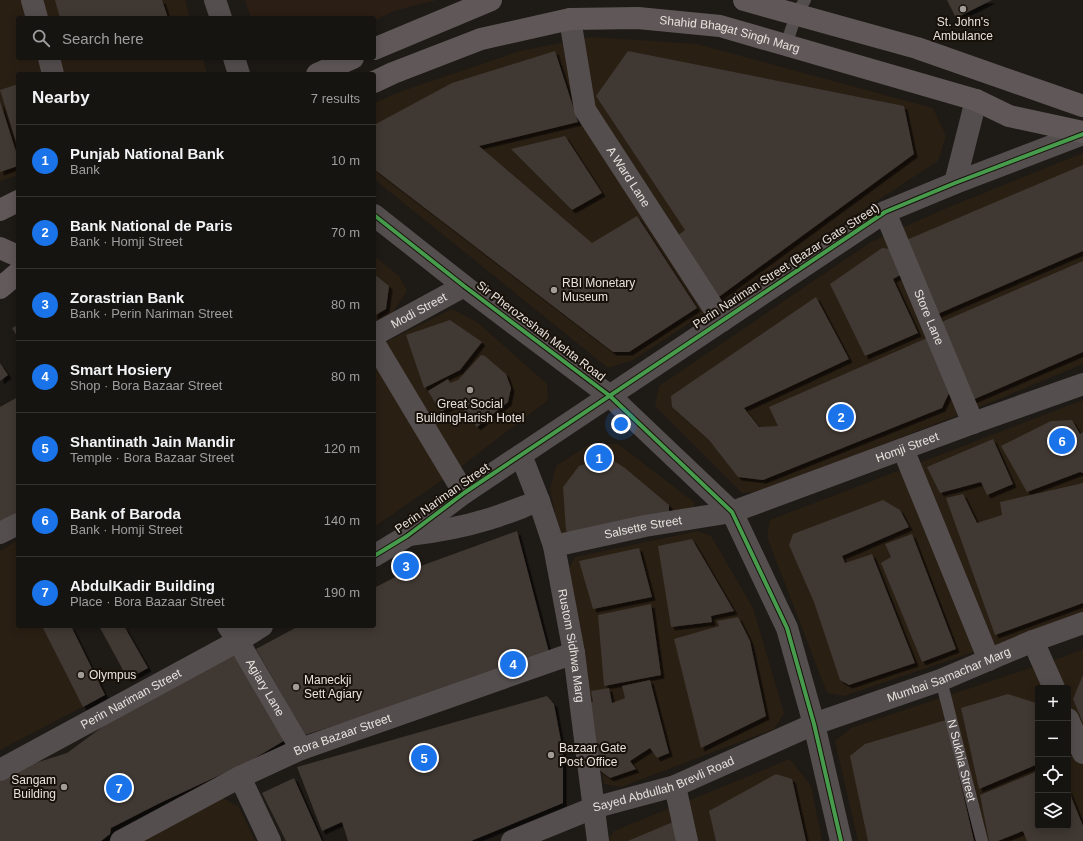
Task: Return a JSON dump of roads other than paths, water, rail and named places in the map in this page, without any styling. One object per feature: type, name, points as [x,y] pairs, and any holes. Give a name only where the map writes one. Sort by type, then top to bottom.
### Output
[{"type":"main road","points":[[376,48],[491,0]]},
{"type":"main road","points":[[744,0],[801,7],[1083,106]]},
{"type":"main road","name":"Shahid Bhagat Singh Marg","points":[[376,81],[481,39],[570,19],[638,18],[720,26],[976,100],[1009,116],[1083,133]]},
{"type":"main road","points":[[322,72],[348,60]]},
{"type":"main road","points":[[0,210],[16,202]]},
{"type":"main road","points":[[0,248],[16,255]]},
{"type":"street","points":[[32,0],[36,16]]},
{"type":"street","points":[[215,0],[220,16]]},
{"type":"street","name":"A Ward Lane","points":[[570,19],[585,110],[722,321]]},
{"type":"street","points":[[50,60],[52,72]]},
{"type":"street","points":[[235,60],[238,72]]},
{"type":"street","points":[[955,183],[976,100]]},
{"type":"street","name":"Perin Nariman Street (Bazar Gate Street)","points":[[521,455],[885,212],[1083,133]]},
{"type":"street","name":"Store Lane","points":[[885,212],[973,423]]},
{"type":"street","name":"Sir Pherozeshah Mehta Road","points":[[376,217],[464,286],[610,396],[732,512],[787,628],[814,724],[841,841]]},
{"type":"street","name":"Modi Street","points":[[376,334],[464,286]]},
{"type":"street","points":[[376,347],[464,493]]},
{"type":"street","name":"Homji Street","points":[[732,512],[1083,384]]},
{"type":"street","points":[[903,449],[989,660]]},
{"type":"street","name":"Perin Nariman Street","points":[[376,555],[407,536],[464,493],[521,455]]},
{"type":"street","name":"Rustom Sidhwa Marg","points":[[521,455],[539,501],[554,546],[574,653],[598,841]]},
{"type":"street","name":"Perin Nariman Street","points":[[407,536],[460,527],[539,501]]},
{"type":"street","name":"Salsette Street","points":[[554,546],[645,526],[732,512]]},
{"type":"street","points":[[0,533],[16,525]]},
{"type":"street","name":"Mumbai Samachar Marg","points":[[814,724],[941,680],[1033,641],[1083,623]]},
{"type":"street","name":"Perin Nariman Street","points":[[0,770],[233,633],[254,628]]},
{"type":"street","name":"Agiary Lane","points":[[233,633],[301,749]]},
{"type":"street","points":[[1033,641],[1053,685]]},
{"type":"street","name":"Bora Bazaar Street","points":[[121,841],[240,777],[301,749],[574,653]]},
{"type":"street","points":[[1069,721],[1083,753]]},
{"type":"street","name":"Sayed Abdullah Brevli Road","points":[[512,841],[593,808],[675,786],[814,724]]},
{"type":"street","points":[[240,777],[270,841]]},
{"type":"street","points":[[675,786],[687,841]]},
{"type":"lane","points":[[786,45],[801,7]]},
{"type":"lane","name":"N Sukhia Street","points":[[941,680],[982,841]]},
{"type":"place","name":"St. John's Ambulance","points":[[963,9]]},
{"type":"place","name":"RBI Monetary Museum","points":[[554,290]]},
{"type":"place","name":"Great Social BuildingHarish Hotel","points":[[470,390]]},
{"type":"place","name":"Bank National de Paris","points":[[841,417]]},
{"type":"place","name":"Bank of Baroda","points":[[1062,441]]},
{"type":"place","name":"Punjab National Bank","points":[[599,458]]},
{"type":"place","name":"Zorastrian Bank","points":[[406,566]]},
{"type":"place","name":"Smart Hosiery","points":[[513,664]]},
{"type":"place","name":"Olympus","points":[[81,675]]},
{"type":"place","name":"Maneckji Sett Agiary","points":[[296,687]]},
{"type":"place","name":"Bazaar Gate Post Office","points":[[551,755]]},
{"type":"place","name":"Shantinath Jain Mandir","points":[[424,758]]},
{"type":"place","name":"Sangam Building","points":[[64,787]]},
{"type":"place","name":"AbdulKadir Building","points":[[119,788]]}]
